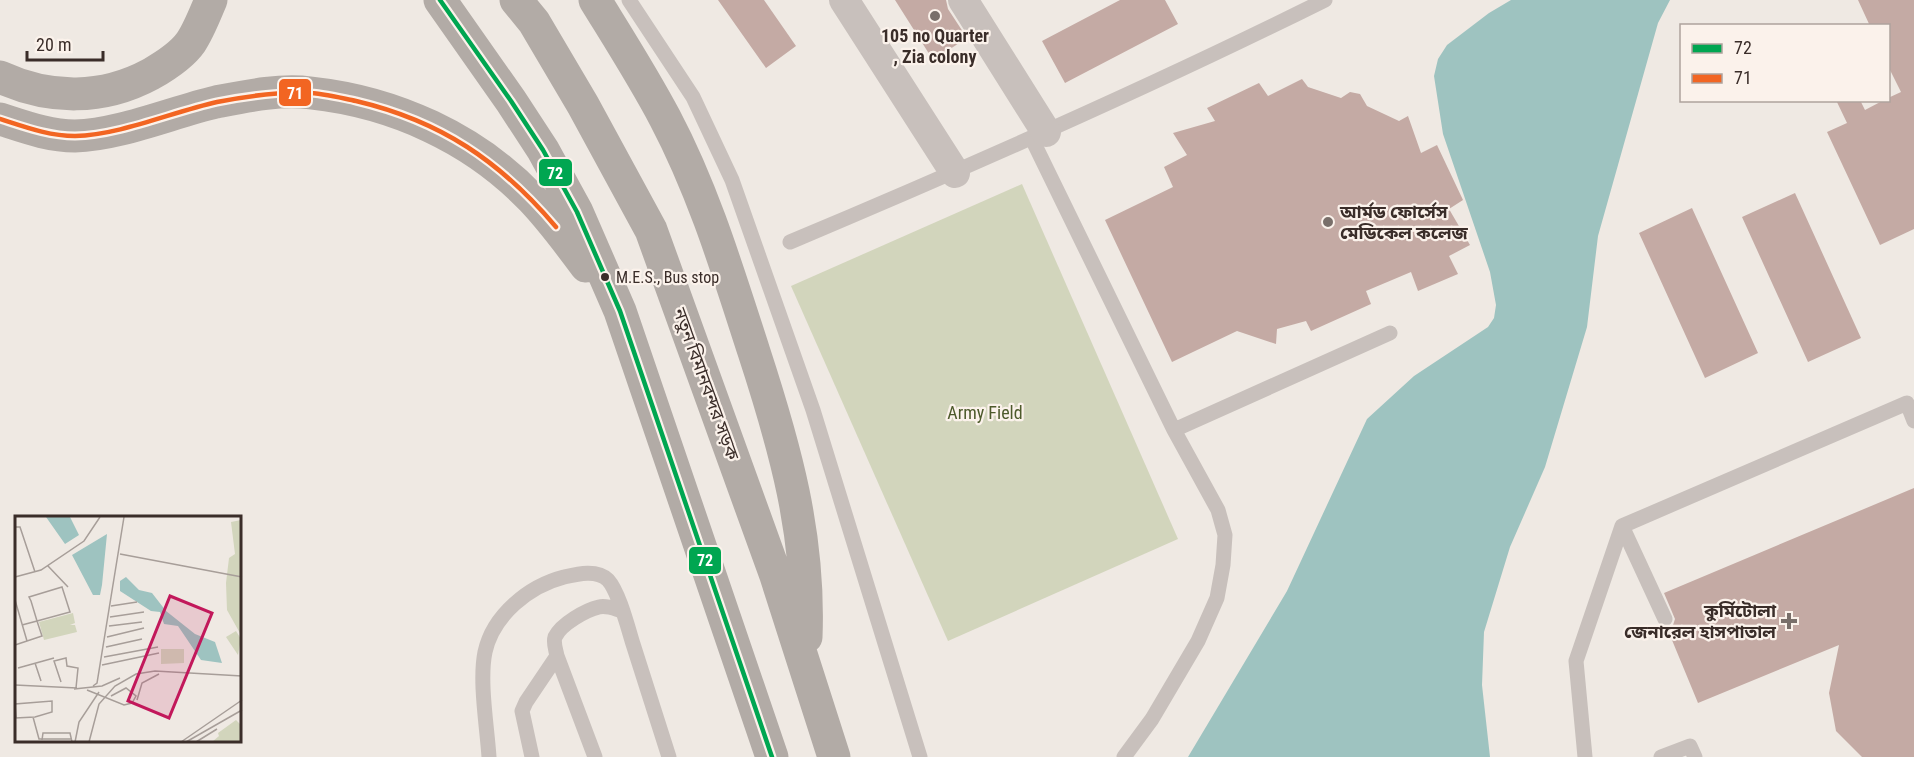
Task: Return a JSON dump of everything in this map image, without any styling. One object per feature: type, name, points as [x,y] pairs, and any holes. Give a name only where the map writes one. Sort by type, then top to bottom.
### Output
[{"type":"highway","points":[[0,77],[34,90],[54,94],[96,94],[135,83],[165,67],[190,43],[211,0]]},
{"type":"highway","points":[[440,0],[543,150],[577,212],[620,311],[772,757]]},
{"type":"highway","name":"নতুন বিমানবন্দর সড়ক","points":[[516,0],[534,22],[651,230],[776,576],[834,757]]},
{"type":"highway","points":[[595,0],[665,118],[688,169],[712,226],[774,412],[793,486],[804,549],[807,611],[805,661]]},
{"type":"highway","points":[[0,119],[45,133],[76,136],[260,94],[309,93],[390,110],[442,131],[504,172],[532,199],[564,237],[620,311]]},
{"type":"street","points":[[844,0],[956,173]]},
{"type":"street","points":[[963,0],[1039,135]]},
{"type":"lane","points":[[629,0],[693,97],[732,180],[813,410],[920,757]]},
{"type":"lane","points":[[790,242],[956,173],[1245,40],[1325,0]]},
{"type":"lane","points":[[1039,135],[1174,430],[1218,510],[1225,536],[1217,598],[1198,641],[1152,719],[1124,757]]},
{"type":"lane","points":[[1174,430],[1390,333]]},
{"type":"lane","points":[[1586,757],[1576,662],[1622,526],[1907,404],[1914,421]]},
{"type":"lane","points":[[1622,526],[1665,619]]},
{"type":"lane","points":[[489,757],[483,671],[485,651],[506,612],[524,595],[556,579],[577,574],[594,574],[609,581],[623,611],[669,757]]},
{"type":"lane","points":[[595,757],[557,656],[555,638],[568,624],[590,610],[600,607],[623,611]]},
{"type":"lane","points":[[532,757],[522,711],[557,656]]},
{"type":"lane","points":[[1661,757],[1690,746],[1695,757]]},
{"type":"green space","name":"Army Field","points":[[1022,184],[1178,539],[948,641],[791,286]]},
{"type":"water","points":[[1511,0],[1670,0],[1658,23],[1598,236],[1587,327],[1545,467],[1510,547],[1484,632],[1482,685],[1490,757],[1188,757],[1287,591],[1367,419],[1414,376],[1488,327],[1494,318],[1496,305],[1490,272],[1443,134],[1434,76],[1438,59],[1447,45],[1489,13]]},
{"type":"building","points":[[718,0],[764,0],[796,46],[766,68]]},
{"type":"building","name":"105 no Quarter , Zia colony","points":[[895,0],[946,0],[948,9],[967,38],[933,60]]},
{"type":"building","points":[[1120,0],[1165,0],[1178,24],[1065,83],[1042,41]]},
{"type":"building","points":[[1858,0],[1914,0],[1914,229],[1880,245],[1827,132],[1847,123],[1837,102],[1861,102],[1865,110],[1880,102],[1890,102],[1890,97],[1901,92],[1890,70],[1890,24],[1869,24]]},
{"type":"building","name":"আর্মড ফোর্সেস মেডিকেল কলেজ","points":[[1302,79],[1308,87],[1341,98],[1350,92],[1360,94],[1367,106],[1399,121],[1408,116],[1421,153],[1437,145],[1463,200],[1449,209],[1470,245],[1449,256],[1458,274],[1418,291],[1411,272],[1366,291],[1371,304],[1311,331],[1306,321],[1277,329],[1276,344],[1237,331],[1172,362],[1105,220],[1173,187],[1164,167],[1187,155],[1173,133],[1215,121],[1207,108],[1259,83],[1268,96]]},
{"type":"building","points":[[1795,193],[1861,338],[1808,362],[1742,217]]},
{"type":"building","points":[[1692,208],[1758,353],[1705,378],[1639,233]]},
{"type":"building","name":"কুর্মিটোলা জেনারেল হাসপাতাল","points":[[1914,488],[1914,757],[1862,757],[1836,731],[1829,693],[1839,645],[1698,703],[1667,628],[1673,625],[1675,619],[1664,593]]},
{"type":"transit line","name":"72","points":[[440,0],[543,150],[577,212],[620,311],[772,757]]},
{"type":"transit line","name":"71","points":[[0,119],[46,133],[65,136],[92,135],[239,98],[295,93],[332,96],[387,109],[442,132],[491,163],[535,203],[556,227]]},
{"type":"place","name":"105 no Quarter , Zia colony","points":[[935,16]]},
{"type":"place","name":"আর্মড ফোর্সেস মেডিকেল কলেজ","points":[[1328,222]]},
{"type":"place","name":"M.E.S., Bus stop","points":[[605,277]]},
{"type":"place","name":"কুর্মিটোলা জেনারেল হাসপাতাল","points":[[1789,621]]}]
